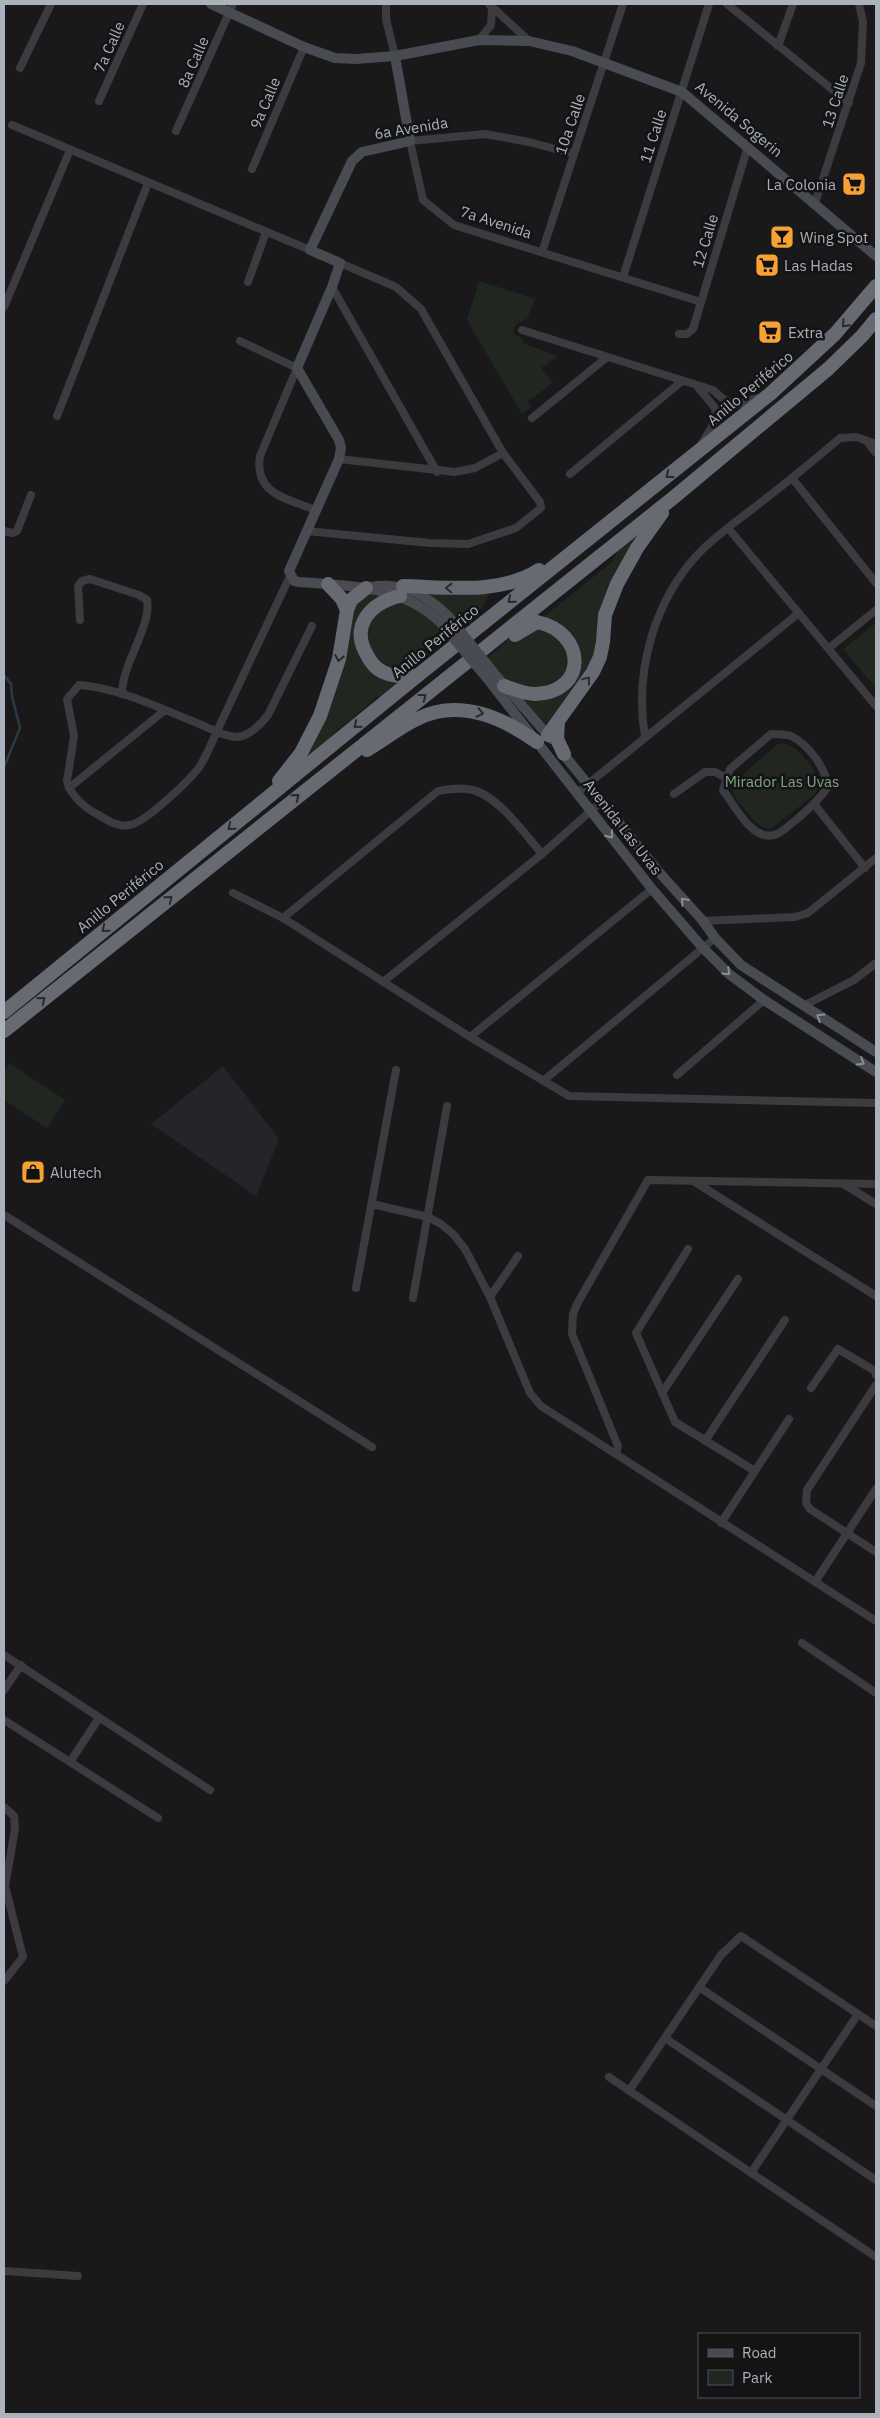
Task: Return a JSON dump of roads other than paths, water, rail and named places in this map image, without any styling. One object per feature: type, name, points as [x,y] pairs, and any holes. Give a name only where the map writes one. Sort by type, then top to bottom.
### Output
[{"type":"highway","name":"Anillo Periférico","points":[[4,1012],[576,548],[770,394],[835,334],[876,286]]},
{"type":"highway","points":[[4,1031],[311,784],[673,498],[828,369],[862,336],[876,318]]},
{"type":"highway","points":[[311,784],[416,719],[428,714],[448,710],[481,713],[542,738],[559,719],[593,672],[600,657],[605,615],[626,566],[673,498]]},
{"type":"highway","points":[[418,676],[383,672],[370,661],[361,645],[360,631],[365,618],[374,607],[401,591],[501,584],[527,578],[576,548]]},
{"type":"highway","points":[[328,584],[342,599],[346,610]]},
{"type":"highway","points":[[263,801],[301,753],[320,716],[339,659],[346,610],[350,600],[366,588]]},
{"type":"highway","points":[[486,647],[510,638],[528,625],[536,622],[550,625],[561,631],[572,645],[575,657],[575,670],[569,679],[559,687],[533,694],[504,686]]},
{"type":"highway","points":[[559,719],[557,739],[564,754]]},
{"type":"street","points":[[20,68],[51,4]]},
{"type":"street","name":"7a Calle","points":[[99,101],[143,4]]},
{"type":"street","name":"Avenida Sogerin","points":[[211,4],[232,8],[304,47],[335,58],[356,59],[395,56],[479,40],[529,41],[572,51],[682,92],[876,256]]},
{"type":"street","name":"7a Avenida","points":[[386,4],[386,19],[423,200],[454,225],[701,302]]},
{"type":"street","name":"10a Calle","points":[[542,252],[623,4]]},
{"type":"street","name":"11 Calle","points":[[623,277],[709,4]]},
{"type":"street","points":[[727,4],[849,103]]},
{"type":"street","points":[[778,46],[793,4]]},
{"type":"street","name":"13 Calle","points":[[815,203],[861,63],[862,22],[859,4]]},
{"type":"street","points":[[479,40],[487,34],[491,26],[491,6]]},
{"type":"street","points":[[491,6],[529,41]]},
{"type":"street","name":"8a Calle","points":[[176,131],[232,8]]},
{"type":"street","name":"9a Calle","points":[[252,169],[304,47]]},
{"type":"street","points":[[12,125],[396,287],[421,309],[503,453],[540,502],[541,508],[516,528],[468,544],[430,543],[306,531]]},
{"type":"street","name":"6a Avenida","points":[[310,250],[352,161],[362,152],[410,141],[485,134],[529,142],[574,154]]},
{"type":"street","name":"12 Calle","points":[[679,334],[687,334],[693,329],[748,146]]},
{"type":"street","points":[[4,308],[70,150]]},
{"type":"street","points":[[57,416],[148,183]]},
{"type":"street","points":[[248,282],[266,232]]},
{"type":"street","points":[[316,510],[272,492],[262,480],[258,468],[260,456],[332,287],[340,263]]},
{"type":"street","points":[[332,287],[437,472]]},
{"type":"street","points":[[522,330],[606,358],[713,390],[722,398],[736,405]]},
{"type":"street","points":[[240,341],[297,368],[339,440],[341,448],[338,459],[291,565],[290,576],[217,731],[200,766],[183,785],[153,811],[130,826],[117,825],[94,813],[78,800],[69,788],[67,781],[74,736],[67,699],[79,684],[102,686],[217,731],[237,736],[260,725],[268,716],[312,626]]},
{"type":"street","points":[[532,418],[606,358]]},
{"type":"street","points":[[570,474],[682,380]]},
{"type":"street","points":[[695,384],[714,404],[716,418]]},
{"type":"street","points":[[691,458],[716,418],[726,408],[770,394]]},
{"type":"street","points":[[645,737],[640,710],[641,692],[645,656],[652,631],[676,583],[700,552],[840,438],[847,436],[876,444]]},
{"type":"street","points":[[867,441],[876,453]]},
{"type":"street","points":[[338,459],[437,472],[455,472],[475,468],[503,453]]},
{"type":"street","points":[[792,478],[876,582]]},
{"type":"street","points":[[4,531],[12,533],[16,531],[31,495]]},
{"type":"street","points":[[728,528],[876,706]]},
{"type":"street","name":"Avenida Las Uvas","points":[[290,576],[299,582],[401,591],[422,595],[542,738],[564,754],[658,871],[715,938],[741,965],[876,1052]]},
{"type":"street","points":[[80,620],[78,586],[82,581],[90,580],[139,595],[147,600],[149,606],[122,681],[122,694]]},
{"type":"street","points":[[829,648],[876,610]]},
{"type":"street","points":[[577,793],[799,612]]},
{"type":"street","name":"Avenida Las Uvas","points":[[490,677],[504,686],[542,738],[577,793],[652,890],[703,948],[729,974],[764,1000],[876,1072]]},
{"type":"street","points":[[69,788],[165,710]]},
{"type":"street","points":[[772,734],[789,735],[801,742],[826,776],[828,786],[814,804],[778,834],[768,836],[758,833],[749,825],[723,790],[730,769],[772,734]]},
{"type":"street","points":[[674,794],[705,772],[712,771],[726,778]]},
{"type":"street","points":[[284,918],[438,791],[456,788],[474,790],[492,800],[542,854]]},
{"type":"street","points":[[383,982],[542,854],[602,801]]},
{"type":"street","points":[[814,804],[864,868]]},
{"type":"street","points":[[702,921],[796,917],[808,913],[876,858]]},
{"type":"street","points":[[470,1037],[652,890]]},
{"type":"street","points":[[233,893],[284,918],[470,1037],[569,1096],[876,1103]]},
{"type":"street","points":[[544,1081],[715,938]]},
{"type":"street","points":[[803,1006],[854,980],[876,963]]},
{"type":"street","points":[[677,1075],[764,1000]]},
{"type":"street","points":[[356,1288],[396,1070]]},
{"type":"street","points":[[413,1298],[448,1106]]},
{"type":"street","points":[[616,1454],[618,1446],[572,1334],[573,1314],[648,1180],[876,1184]]},
{"type":"street","points":[[694,1181],[876,1296]]},
{"type":"street","points":[[844,1184],[876,1204]]},
{"type":"street","points":[[372,1204],[428,1217],[441,1224],[453,1234],[465,1249],[490,1297],[530,1393],[541,1406],[876,1621]]},
{"type":"street","points":[[4,1215],[372,1447]]},
{"type":"street","points":[[688,1248],[636,1333],[675,1422],[755,1471]]},
{"type":"street","points":[[490,1297],[518,1256]]},
{"type":"street","points":[[662,1394],[738,1279]]},
{"type":"street","points":[[705,1441],[785,1320]]},
{"type":"street","points":[[811,1388],[833,1353],[838,1349],[875,1371],[876,1375]]},
{"type":"street","points":[[876,1385],[807,1490],[806,1502],[810,1509],[876,1552]]},
{"type":"street","points":[[721,1523],[789,1419]]},
{"type":"street","points":[[815,1582],[876,1489]]},
{"type":"street","points":[[802,1643],[876,1693]]},
{"type":"street","points":[[4,1655],[21,1664],[99,1718],[210,1790]]},
{"type":"street","points":[[4,1690],[21,1664]]},
{"type":"street","points":[[70,1762],[99,1718]]},
{"type":"street","points":[[4,1720],[158,1818]]},
{"type":"street","points":[[4,1807],[14,1816],[14,1830],[5,1886],[23,1957],[4,1981]]},
{"type":"street","points":[[629,2091],[721,1955],[741,1936],[876,2026]]},
{"type":"street","points":[[700,1987],[876,2106]]},
{"type":"street","points":[[751,2173],[858,2014]]},
{"type":"street","points":[[665,2038],[876,2180]]},
{"type":"street","points":[[609,2077],[876,2257]]},
{"type":"street","points":[[4,2271],[78,2276]]},
{"type":"waterway","points":[[4,675],[11,684],[20,728],[4,767]]},
{"type":"place","name":"La Colonia","points":[[854,184]]},
{"type":"place","name":"Wing Spot","points":[[782,237]]},
{"type":"place","name":"Las Hadas","points":[[767,265]]},
{"type":"place","name":"Extra","points":[[770,332]]},
{"type":"place","name":"Alutech","points":[[33,1172]]},
{"type":"park label","name":"Mirador Las Uvas","points":[[782,781]]}]
